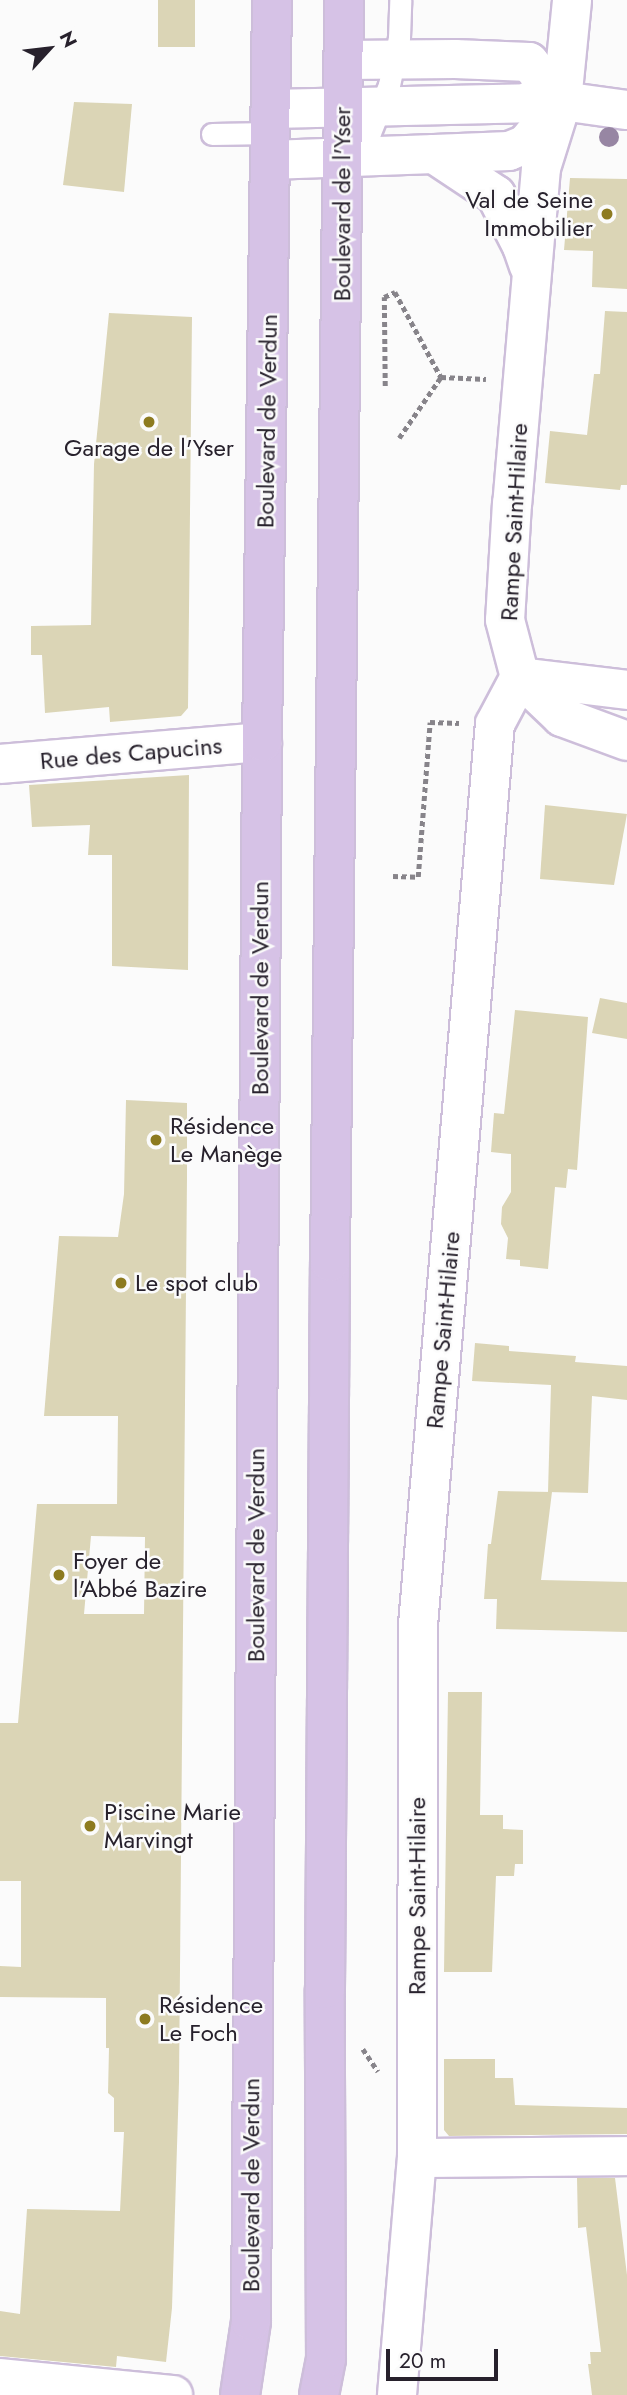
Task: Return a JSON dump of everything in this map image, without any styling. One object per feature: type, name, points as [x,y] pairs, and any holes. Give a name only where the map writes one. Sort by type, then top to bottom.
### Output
[{"type":"main road","name":"Boulevard de Verdun","points":[[240,2395],[251,2321],[262,742],[272,0]]},
{"type":"main road","name":"Boulevard de l'Yser","points":[[319,2395],[326,2359],[325,1989],[330,1276],[342,407],[344,0]]},
{"type":"street","name":"Rampe Saint-Hilaire","points":[[397,2395],[416,2158],[418,1625],[495,724],[520,677],[505,620],[541,168],[572,0]]},
{"type":"street","points":[[343,60],[529,62],[556,94]]},
{"type":"street","points":[[271,134],[343,107],[527,103],[556,94],[627,110]]},
{"type":"street","points":[[271,134],[342,158],[509,151],[526,144],[556,94]]},
{"type":"street","name":"Rampe Saint-Hilaire","points":[[434,154],[496,195],[522,246],[531,275]]},
{"type":"street","points":[[520,677],[627,690]]},
{"type":"street","points":[[520,677],[562,717],[627,741]]},
{"type":"street","name":"Rue des Capucins","points":[[0,764],[262,742]]},
{"type":"street","points":[[416,2158],[627,2156]]},
{"type":"street","points":[[0,2378],[173,2395]]},
{"type":"lane","points":[[342,158],[369,135],[382,106],[396,59],[400,0]]},
{"type":"lane","points":[[212,134],[271,134]]},
{"type":"path","points":[[385,386],[384,297],[395,292],[440,377]]},
{"type":"path","points":[[440,377],[494,380]]},
{"type":"path","points":[[399,438],[440,377]]},
{"type":"path","points":[[393,876],[418,877],[430,722],[495,724]]},
{"type":"building","points":[[158,0],[195,0],[195,47],[158,47]]},
{"type":"building","points":[[74,102],[132,104],[124,192],[63,185]]},
{"type":"building","points":[[570,178],[627,179],[627,289],[592,287],[593,251],[564,250]]},
{"type":"building","points":[[605,311],[627,312],[627,485],[621,485],[620,490],[545,483],[550,431],[587,435],[594,374],[600,374]]},
{"type":"building","points":[[109,313],[192,317],[188,708],[181,716],[110,722],[109,707],[45,713],[42,655],[31,655],[31,626],[91,625],[94,464]]},
{"type":"building","points":[[189,775],[188,970],[112,966],[112,855],[88,855],[90,825],[32,827],[29,785]]},
{"type":"building","points":[[545,805],[627,814],[614,885],[540,879]]},
{"type":"building","points":[[600,998],[627,1003],[627,1039],[592,1033]]},
{"type":"building","points":[[515,1010],[588,1017],[577,1170],[568,1169],[566,1188],[555,1187],[548,1269],[520,1266],[520,1260],[506,1259],[508,1238],[501,1224],[502,1207],[511,1192],[511,1154],[491,1152],[494,1113],[504,1114]]},
{"type":"building","points":[[126,1100],[187,1103],[179,2082],[172,2308],[166,2362],[117,2356],[116,2367],[0,2356],[0,2311],[20,2314],[27,2209],[120,2211],[124,2132],[114,2132],[114,2098],[108,2093],[106,1998],[0,1997],[0,1966],[21,1967],[21,1881],[0,1881],[0,1723],[18,1723],[37,1504],[117,1504],[118,1416],[44,1416],[59,1236],[118,1237],[124,1194]],"holes":[[[91,1536],[145,1537],[144,1614],[84,1614]]]},
{"type":"building","points":[[475,1343],[509,1346],[509,1351],[576,1356],[575,1362],[627,1366],[627,1400],[592,1396],[588,1493],[548,1492],[551,1385],[472,1381]]},
{"type":"building","points":[[498,1491],[552,1492],[541,1580],[627,1582],[627,1632],[496,1629],[497,1599],[484,1599],[488,1544],[491,1544]]},
{"type":"building","points":[[448,1692],[482,1692],[480,1815],[503,1815],[503,1829],[523,1830],[523,1864],[515,1864],[514,1876],[496,1876],[492,1972],[444,1972]]},
{"type":"building","points":[[444,2059],[495,2059],[495,2078],[513,2078],[515,2105],[627,2108],[627,2134],[449,2136],[444,2130]]},
{"type":"building","points":[[577,2178],[615,2178],[627,2275],[627,2395],[592,2395],[588,2364],[591,2364],[590,2352],[601,2352],[586,2227],[578,2228]]},
{"type":"place","name":"Val de Seine Immobilier","points":[[607,214]]},
{"type":"place","name":"Garage de l'Yser","points":[[149,422]]},
{"type":"place","name":"Résidence Le Manège","points":[[156,1140]]},
{"type":"place","name":"Le spot club","points":[[121,1283]]},
{"type":"place","name":"Foyer de l'Abbé Bazire","points":[[59,1575]]},
{"type":"place","name":"Piscine Marie Marvingt","points":[[90,1826]]},
{"type":"place","name":"Résidence Le Foch","points":[[145,2019]]}]
